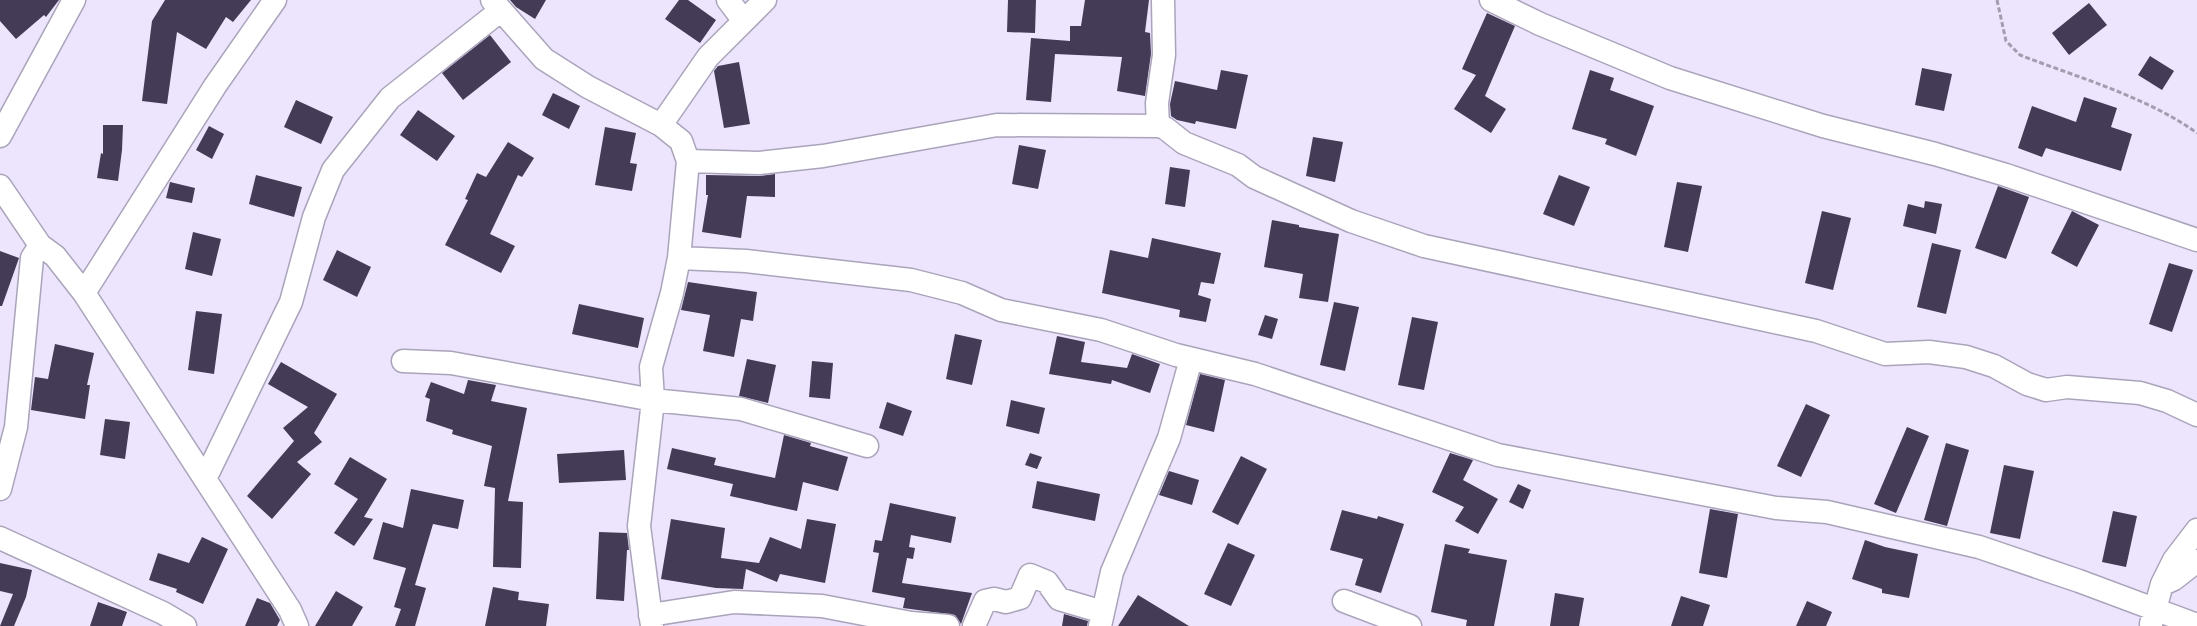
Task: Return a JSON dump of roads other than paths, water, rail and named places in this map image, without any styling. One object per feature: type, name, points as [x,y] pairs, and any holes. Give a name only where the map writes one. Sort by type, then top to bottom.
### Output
[{"type":"street","points":[[0,136],[74,0]]},
{"type":"street","points":[[84,293],[215,86],[275,0]]},
{"type":"street","points":[[728,0],[744,21]]},
{"type":"street","points":[[661,124],[708,57],[765,0]]},
{"type":"street","points":[[1158,126],[1158,103],[1164,55],[1162,0]]},
{"type":"street","points":[[1491,0],[1540,24],[1670,78],[1823,126],[1935,154],[1997,172],[2197,240]]},
{"type":"street","points":[[205,480],[291,302],[314,217],[333,170],[390,98],[496,5],[544,59],[588,87],[661,124],[681,141],[688,161],[679,258],[672,293],[651,367],[652,400],[639,526],[651,621],[734,602],[822,606],[911,623],[948,626]]},
{"type":"street","points":[[688,161],[759,163],[823,156],[997,125],[1158,126],[1165,128],[1184,143],[1238,165],[1254,177],[1351,221],[1424,246],[1789,324],[1885,354],[1929,352],[1966,358],[1994,366],[2027,384],[2046,390],[2067,387],[2140,393],[2167,401],[2197,415]]},
{"type":"street","points":[[0,186],[40,244],[55,256],[84,293],[290,610],[297,626]]},
{"type":"street","points":[[0,489],[16,428],[32,258],[40,244]]},
{"type":"street","points":[[679,258],[746,261],[911,280],[962,293],[1001,310],[1101,330],[1191,358],[1255,374],[1498,455],[1776,508],[1827,512],[1979,548],[2079,581],[2153,618],[2197,625]]},
{"type":"street","points":[[974,626],[985,601],[994,599],[1006,602],[1020,598],[1030,575],[1046,582],[1059,599],[1101,619],[1112,572],[1169,438],[1191,358]]},
{"type":"street","points":[[403,361],[451,363],[652,400],[741,409],[867,446]]},
{"type":"street","points":[[2153,618],[2162,584],[2174,560],[2197,530]]},
{"type":"street","points":[[0,538],[163,613],[185,626]]},
{"type":"street","points":[[2162,584],[2174,579],[2197,561]]},
{"type":"street","points":[[1344,601],[1410,626]]}]
